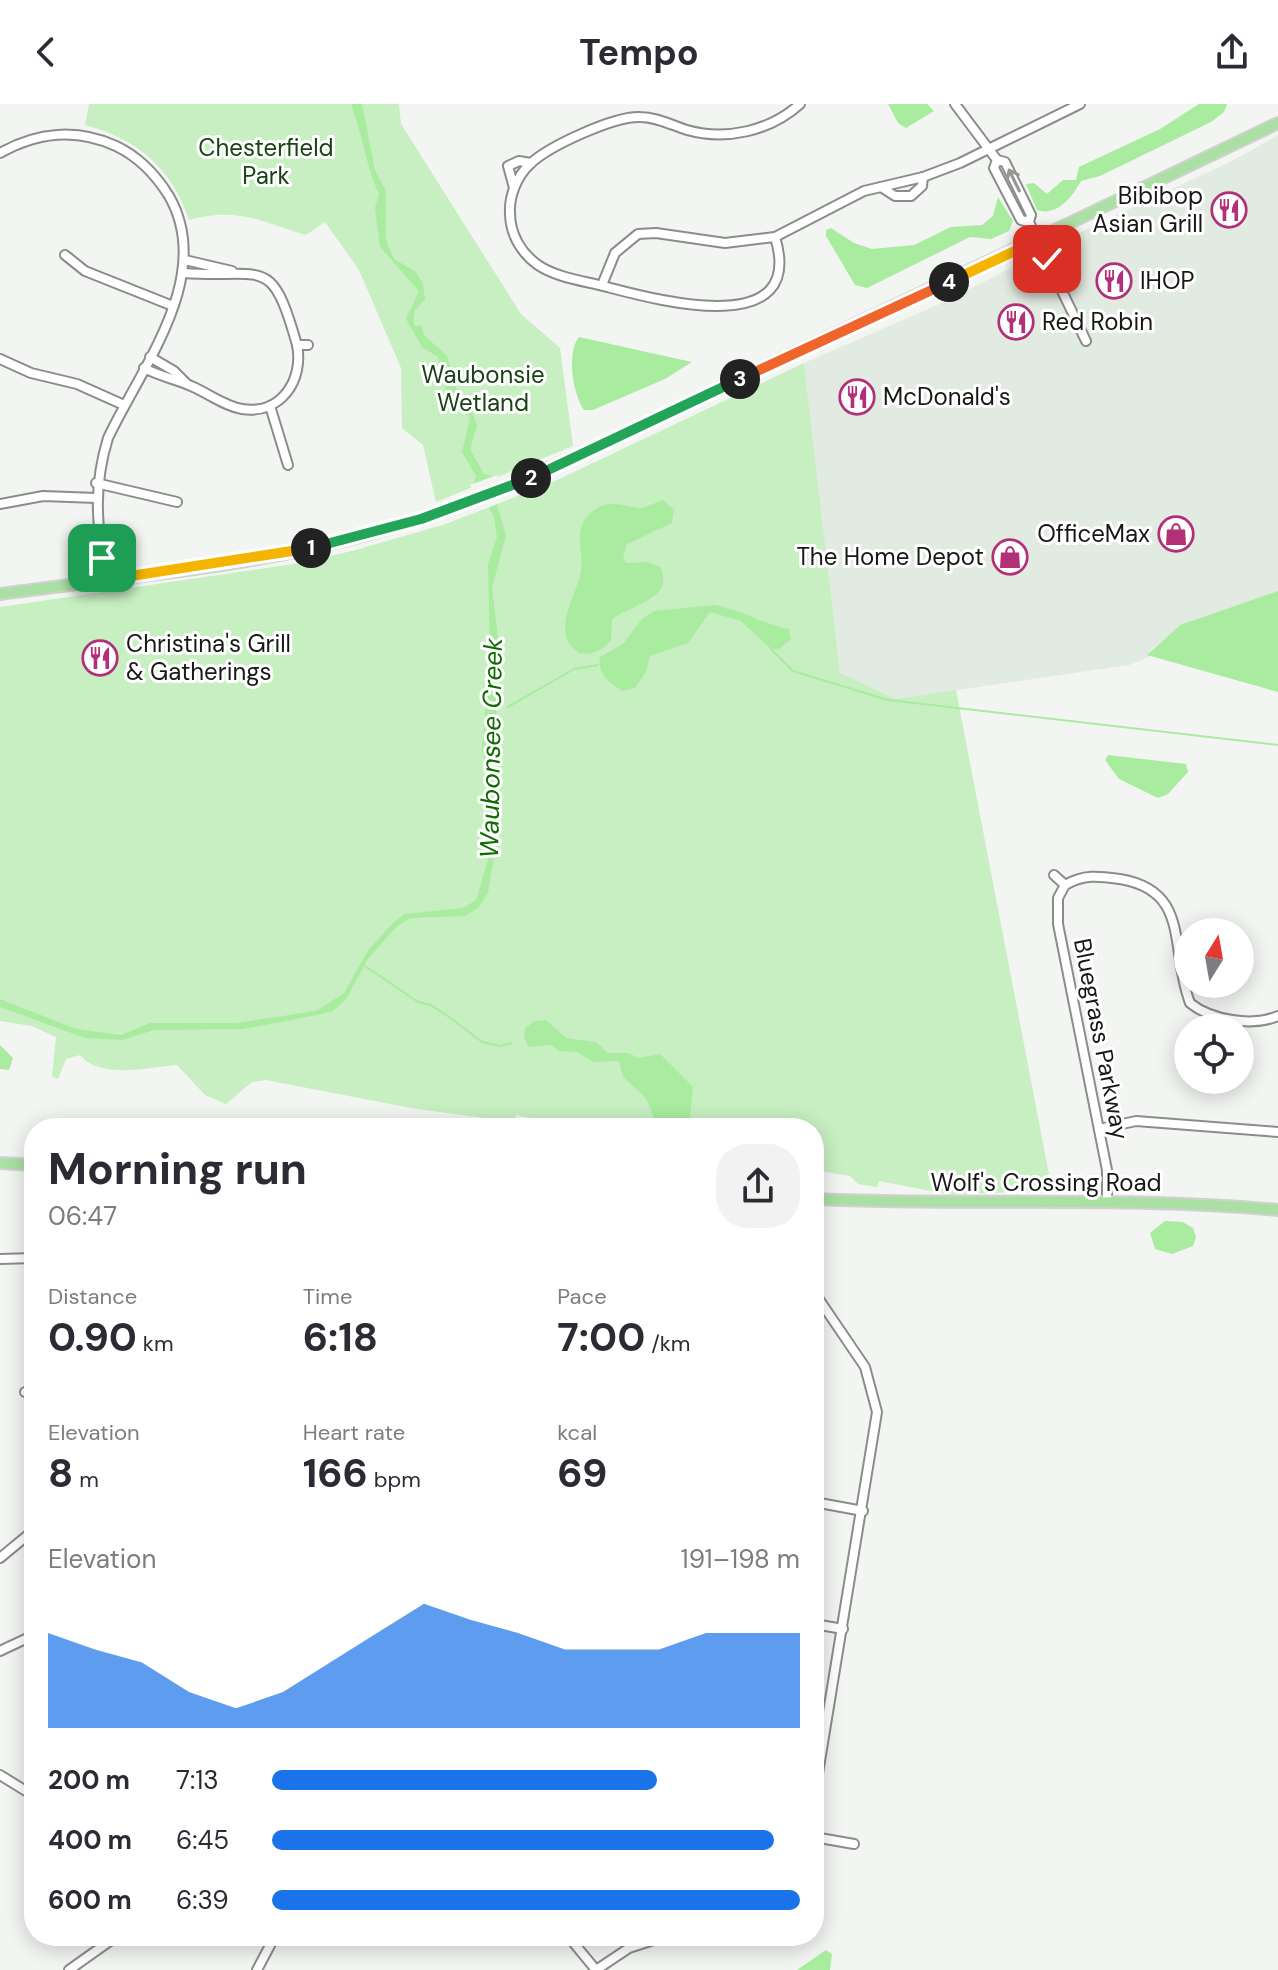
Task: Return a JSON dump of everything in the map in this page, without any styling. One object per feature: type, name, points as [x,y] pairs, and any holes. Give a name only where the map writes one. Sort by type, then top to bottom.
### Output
[{"type":"main road","points":[[0,594],[307,549],[373,533],[467,503],[509,487],[1038,240],[1278,123]]},
{"type":"main road","points":[[0,1163],[24,1164]]},
{"type":"main road","name":"Wolf's Crossing Road","points":[[824,1199],[978,1204],[1176,1203],[1278,1210]]},
{"type":"street","points":[[775,237],[781,262],[775,281],[747,303],[677,304],[556,274],[526,255],[510,222],[514,188],[531,163],[626,118],[649,117],[703,133],[735,134],[765,126],[800,104]]},
{"type":"street","points":[[955,104],[991,149],[997,160],[994,168],[1021,220],[1029,222],[1086,341]]},
{"type":"street","points":[[602,285],[615,253],[638,234],[656,233],[725,243],[775,237],[807,223],[844,200],[923,177],[991,149],[1080,104]]},
{"type":"street","points":[[0,153],[16,144],[50,135],[92,137],[121,148],[153,173],[173,204],[182,228],[184,273],[173,306],[108,438],[96,483],[105,580]]},
{"type":"street","points":[[514,188],[508,166],[519,161],[531,163]]},
{"type":"street","points":[[881,187],[895,196],[911,196],[922,186],[923,177]]},
{"type":"street","points":[[65,255],[85,271],[173,306]]},
{"type":"street","points":[[185,260],[219,265],[233,271]]},
{"type":"street","points":[[144,368],[188,384],[237,408],[254,410],[270,406],[287,394],[295,382],[299,363],[297,345],[286,304],[272,283],[261,276],[233,271],[184,273]]},
{"type":"street","points":[[297,345],[308,345]]},
{"type":"street","points":[[150,357],[174,371],[188,384]]},
{"type":"street","points":[[0,359],[31,373],[77,384],[124,405]]},
{"type":"street","points":[[270,406],[288,465]]},
{"type":"street","points":[[96,483],[177,502]]},
{"type":"street","points":[[0,504],[43,496],[96,498]]},
{"type":"street","points":[[1054,875],[1065,885],[1093,875],[1143,883],[1158,892],[1170,912],[1185,988],[1194,1011],[1214,1017],[1262,1021],[1278,1016]]},
{"type":"street","name":"Bluegrass Parkway","points":[[1065,885],[1058,898],[1058,924],[1099,1129],[1107,1202]]},
{"type":"street","points":[[1099,1129],[1136,1121],[1278,1132]]},
{"type":"street","points":[[0,1259],[24,1258]]},
{"type":"street","points":[[824,1317],[865,1367],[875,1394],[877,1424],[824,1737]]},
{"type":"street","points":[[824,1504],[863,1511]]},
{"type":"street","points":[[0,1558],[24,1538]]},
{"type":"street","points":[[824,1626],[843,1629]]},
{"type":"street","points":[[0,1651],[24,1640]]},
{"type":"street","points":[[0,1775],[24,1790]]},
{"type":"street","points":[[824,1839],[854,1844]]},
{"type":"street","points":[[69,1970],[103,1946]]},
{"type":"street","points":[[257,1970],[270,1946]]},
{"type":"street","points":[[576,1946],[596,1970],[635,1946]]},
{"type":"shaded area","points":[[351,104],[362,104],[375,170],[386,191],[386,240],[394,259],[416,272],[423,284],[425,299],[414,312],[414,325],[422,326],[424,335],[447,356],[459,399],[473,413],[477,426],[470,449],[484,474],[493,476],[494,495],[506,535],[492,588],[498,639],[496,716],[489,741],[495,849],[488,893],[478,908],[465,916],[411,918],[397,926],[368,959],[346,999],[333,1011],[243,1029],[154,1030],[122,1040],[85,1038],[0,1007],[0,999],[76,1029],[121,1035],[150,1023],[236,1023],[316,1011],[344,993],[369,949],[405,914],[463,908],[476,900],[490,853],[488,777],[482,750],[490,650],[488,564],[497,537],[494,516],[474,483],[476,476],[462,452],[470,418],[448,398],[438,357],[422,347],[406,319],[419,291],[380,247],[375,208],[379,194]]},
{"type":"shaded area","points":[[888,104],[927,104],[934,111],[906,128],[898,123]]},
{"type":"shaded area","points":[[1199,104],[1227,104],[1224,112],[1211,122],[1100,176],[1081,181],[1069,199],[1058,208],[1037,210],[1026,184],[1034,183],[1047,194],[1063,180],[1076,180],[1079,167],[1160,129]]},
{"type":"shaded area","points":[[1278,135],[1278,591],[1180,625],[1149,652],[1149,657],[1129,665],[896,699],[840,674],[804,363],[944,302],[1099,223],[1232,161]]},
{"type":"shaded area","points":[[998,197],[1013,221],[1009,231],[991,239],[970,237],[867,288],[855,285],[826,236],[826,230],[831,228],[854,243],[872,249],[914,245],[951,227],[982,225],[993,216]]},
{"type":"shaded area","points":[[579,337],[692,362],[665,379],[593,410],[584,410],[572,374],[573,353]]},
{"type":"shaded area","points":[[663,500],[674,510],[672,523],[627,544],[623,558],[626,563],[648,562],[660,567],[662,587],[649,600],[612,619],[611,640],[604,647],[593,653],[579,653],[570,645],[565,625],[581,572],[580,531],[583,523],[596,509],[607,504],[642,508]]},
{"type":"shaded area","points":[[1278,591],[1278,692],[1147,655],[1180,625]]},
{"type":"shaded area","points":[[715,605],[789,629],[791,639],[779,649],[771,649],[741,621],[710,612],[688,643],[650,656],[646,672],[635,688],[623,691],[609,681],[600,668],[600,657],[623,644],[642,619],[654,611]]},
{"type":"shaded area","points":[[1108,755],[1186,764],[1188,772],[1168,794],[1158,798],[1119,779],[1105,760]]},
{"type":"shaded area","points":[[546,1020],[566,1038],[596,1042],[608,1053],[628,1053],[639,1058],[660,1054],[693,1087],[690,1118],[654,1118],[646,1098],[623,1077],[619,1061],[594,1062],[577,1052],[559,1051],[552,1045],[529,1047],[524,1038],[525,1028],[535,1021]]},
{"type":"shaded area","points":[[0,1045],[13,1058],[9,1070],[0,1069]]},
{"type":"shaded area","points":[[1165,1221],[1183,1222],[1193,1228],[1196,1237],[1193,1246],[1172,1254],[1155,1249],[1150,1233]]},
{"type":"shaded area","points":[[826,1950],[832,1954],[830,1970],[797,1970]]},
{"type":"green space","name":"Waubonsie Wetland","points":[[89,104],[399,104],[401,124],[521,314],[560,348],[573,446],[436,502],[423,445],[402,428],[401,368],[359,270],[325,222],[306,235],[235,215],[189,220],[173,185],[150,158],[121,138],[85,125]]},
{"type":"green space","points":[[804,363],[840,673],[896,699],[956,690],[1052,1190],[951,1195],[879,1181],[877,1187],[858,1184],[850,1176],[824,1172],[824,1118],[532,1118],[516,1115],[516,1118],[484,1118],[411,1108],[266,1080],[252,1082],[226,1104],[205,1095],[177,1065],[112,1070],[89,1063],[80,1055],[66,1059],[58,1079],[52,1076],[56,1037],[32,1026],[0,1021],[0,607],[294,564],[352,551],[446,524],[553,482]]},
{"type":"pier","points":[[497,475],[500,503],[485,509],[470,485]]},
{"type":"waterway","points":[[771,649],[793,671],[888,700],[1278,745]]},
{"type":"waterway","name":"Waubonsee Creek","points":[[508,707],[574,669],[598,665]]},
{"type":"waterway","points":[[365,966],[418,1002],[431,1005],[482,1042],[500,1046],[512,1043]]},
{"type":"place","name":"Bibibop Asian Grill","points":[[1229,210]]},
{"type":"place","name":"IHOP","points":[[1114,281]]},
{"type":"place","name":"Red Robin","points":[[1016,322]]},
{"type":"place","name":"McDonald's","points":[[857,397]]},
{"type":"place","name":"OfficeMax","points":[[1176,534]]},
{"type":"place","name":"The Home Depot","points":[[1010,557]]},
{"type":"place","name":"Christina's Grill & Gatherings","points":[[100,658]]},
{"type":"route","points":[[102,558],[105,580],[114,579],[307,549],[421,519],[538,475],[1038,240],[1047,259]]},
{"type":"park label","name":"Chesterfield Park","points":[[266,162]]}]
